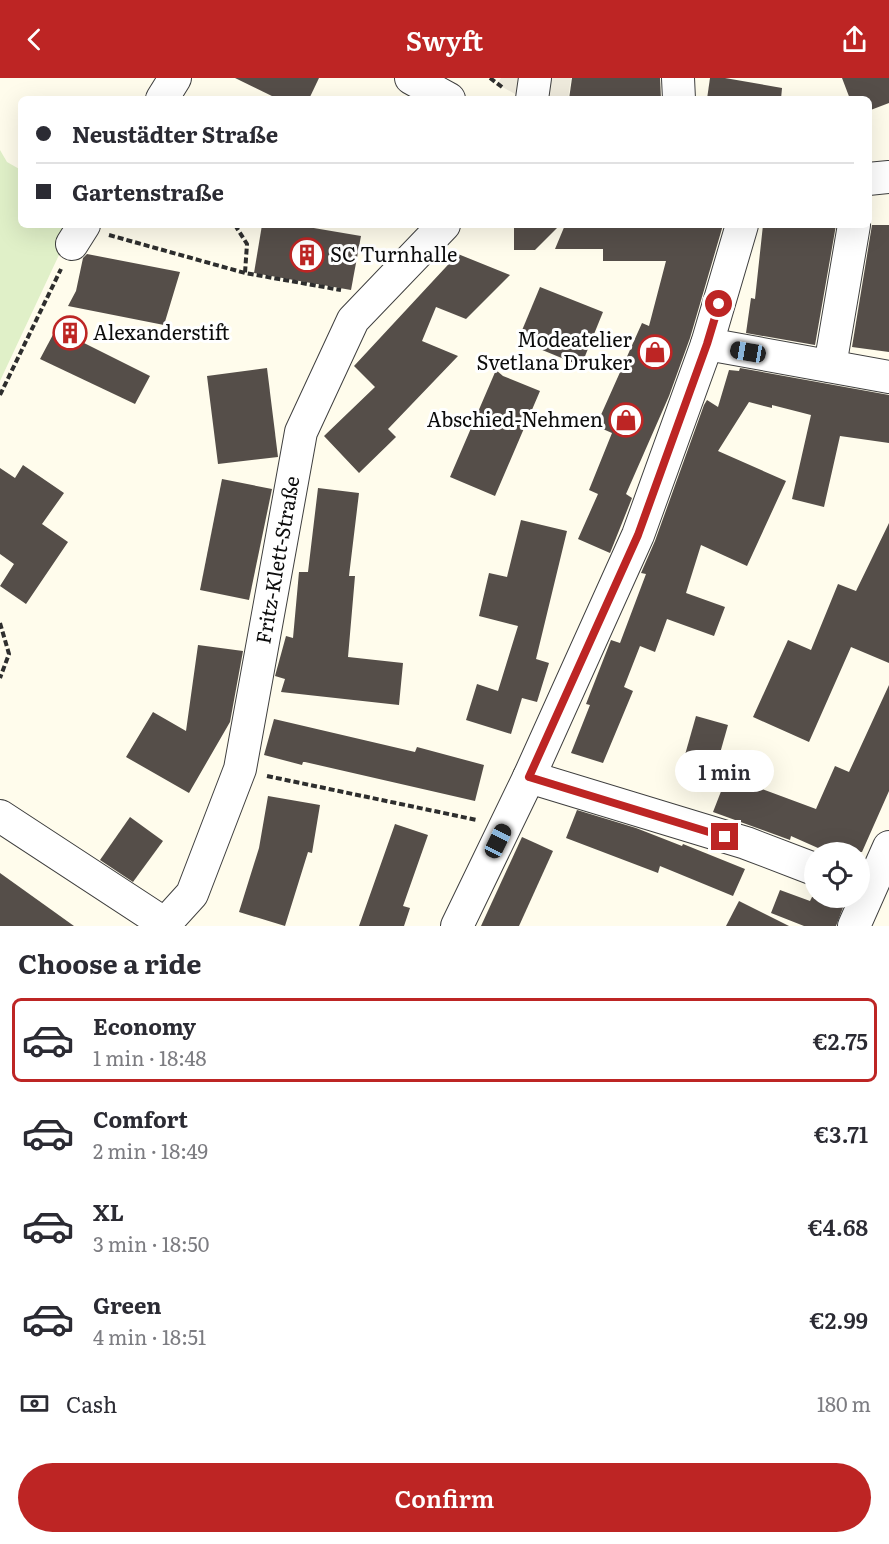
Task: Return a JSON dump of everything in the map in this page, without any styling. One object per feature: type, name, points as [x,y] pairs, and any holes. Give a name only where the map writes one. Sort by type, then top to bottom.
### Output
[{"type":"street","points":[[164,96],[175,78]]},
{"type":"street","points":[[411,78],[444,96]]},
{"type":"street","points":[[532,96],[535,78]]},
{"type":"street","points":[[678,78],[679,96]]},
{"type":"street","points":[[872,179],[889,177]]},
{"type":"street","name":"Fritz-Klett-Straße","points":[[164,925],[192,894],[240,769],[301,432],[353,320],[441,228]]},
{"type":"street","points":[[457,926],[529,777],[638,535],[707,344],[741,228]]},
{"type":"street","points":[[830,366],[853,228]]},
{"type":"street","points":[[707,344],[889,377]]},
{"type":"street","points":[[529,777],[746,843],[804,865]]},
{"type":"street","points":[[0,816],[164,925]]},
{"type":"street","points":[[854,926],[873,892],[889,847]]},
{"type":"path","points":[[490,78],[502,87]]},
{"type":"path","points":[[237,228],[247,244],[245,273]]},
{"type":"path","points":[[0,395],[79,232],[245,273],[348,292],[371,299]]},
{"type":"path","points":[[0,623],[9,654],[0,678]]},
{"type":"path","points":[[286,780],[482,821]]},
{"type":"green space","points":[[0,150],[7,162],[18,168],[18,228],[72,228],[0,381]]},
{"type":"shaded area","points":[[501,78],[571,78],[568,96],[519,96],[497,84]]},
{"type":"building","points":[[235,78],[319,78],[310,96],[272,96]]},
{"type":"building","points":[[572,78],[660,78],[661,96],[569,96]]},
{"type":"building","points":[[710,78],[725,78],[782,88],[781,96],[707,96]]},
{"type":"building","points":[[842,78],[889,78],[889,103],[872,109],[872,96],[849,96]]},
{"type":"building","points":[[872,225],[889,225],[889,352],[852,347]]},
{"type":"building","name":"SC Turnhalle","points":[[262,228],[314,228],[361,236],[351,290],[254,273]]},
{"type":"building","points":[[514,228],[557,228],[535,250],[514,250]]},
{"type":"building","points":[[564,228],[722,228],[690,338],[669,396],[626,494],[632,498],[610,553],[578,539],[598,494],[589,490],[612,433],[596,426],[642,323],[649,326],[666,261],[603,261],[603,249],[555,249]]},
{"type":"building","points":[[763,228],[835,228],[815,345],[746,333],[751,298],[755,299]]},
{"type":"building","points":[[87,254],[180,272],[164,325],[68,306],[76,291],[83,258]]},
{"type":"building","points":[[458,254],[510,275],[466,319],[436,307],[422,341],[458,356],[388,429],[396,437],[359,473],[324,436],[375,387],[354,366]]},
{"type":"building","points":[[540,287],[603,312],[581,366],[518,340]]},
{"type":"building","points":[[56,329],[150,376],[135,404],[40,359]]},
{"type":"building","points":[[267,368],[278,457],[218,464],[207,376]]},
{"type":"building","points":[[740,368],[889,395],[889,443],[840,436],[824,507],[792,499],[811,415],[749,402],[718,451],[786,481],[747,566],[701,545],[686,593],[725,607],[714,636],[667,619],[655,652],[640,646],[624,687],[633,691],[603,763],[571,753],[590,705],[586,704],[611,640],[620,643],[646,574],[641,573],[655,541],[704,405],[707,400],[718,407],[729,370],[739,371]]},
{"type":"building","points":[[496,370],[503,376],[540,391],[495,496],[450,477]]},
{"type":"building","points":[[23,465],[64,493],[42,524],[68,542],[26,604],[0,586],[14,564],[0,554],[0,468],[15,478]]},
{"type":"building","points":[[222,479],[272,489],[249,600],[200,590]]},
{"type":"building","points":[[318,488],[359,493],[349,576],[355,576],[348,657],[403,663],[399,705],[281,692],[285,679],[275,676],[286,636],[293,638],[299,572],[308,572]]},
{"type":"building","points":[[521,520],[567,531],[536,659],[549,663],[537,702],[522,698],[511,734],[466,720],[477,684],[498,691],[518,626],[479,616],[489,573],[507,577]]},
{"type":"building","points":[[889,523],[889,663],[851,647],[809,742],[753,717],[788,640],[811,650],[838,584],[856,591]]},
{"type":"building","points":[[198,645],[243,651],[230,722],[189,793],[126,757],[153,712],[186,731]]},
{"type":"building","points":[[889,685],[889,791],[866,842],[804,842],[791,836],[790,840],[713,812],[727,776],[816,809],[835,766],[849,772]]},
{"type":"building","points":[[696,716],[728,725],[711,785],[679,776]]},
{"type":"building","points":[[274,719],[415,752],[417,747],[484,765],[475,801],[305,762],[302,765],[264,755]]},
{"type":"building","points":[[268,796],[320,805],[312,853],[308,852],[285,926],[239,912],[259,848]]},
{"type":"building","points":[[577,810],[636,828],[682,846],[683,844],[745,869],[733,896],[660,866],[658,873],[566,838]]},
{"type":"building","points":[[130,817],[163,841],[133,882],[100,860]]},
{"type":"building","points":[[395,824],[428,835],[403,906],[410,908],[404,926],[359,926]]},
{"type":"building","points":[[522,837],[553,851],[519,926],[481,926]]},
{"type":"building","points":[[0,873],[74,926],[0,926]]},
{"type":"building","points":[[780,890],[804,899],[804,908],[843,908],[836,926],[804,926],[771,913]]},
{"type":"building","points":[[739,901],[789,926],[726,926]]},
{"type":"place","name":"SC Turnhalle","points":[[307,255]]},
{"type":"place","name":"Alexanderstift","points":[[70,333]]},
{"type":"place","name":"Modeatelier Svetlana Druker","points":[[655,352]]},
{"type":"place","name":"Abschied-Nehmen","points":[[626,420]]},
{"type":"route","points":[[719,304],[707,344],[638,535],[529,777],[725,837]]}]
